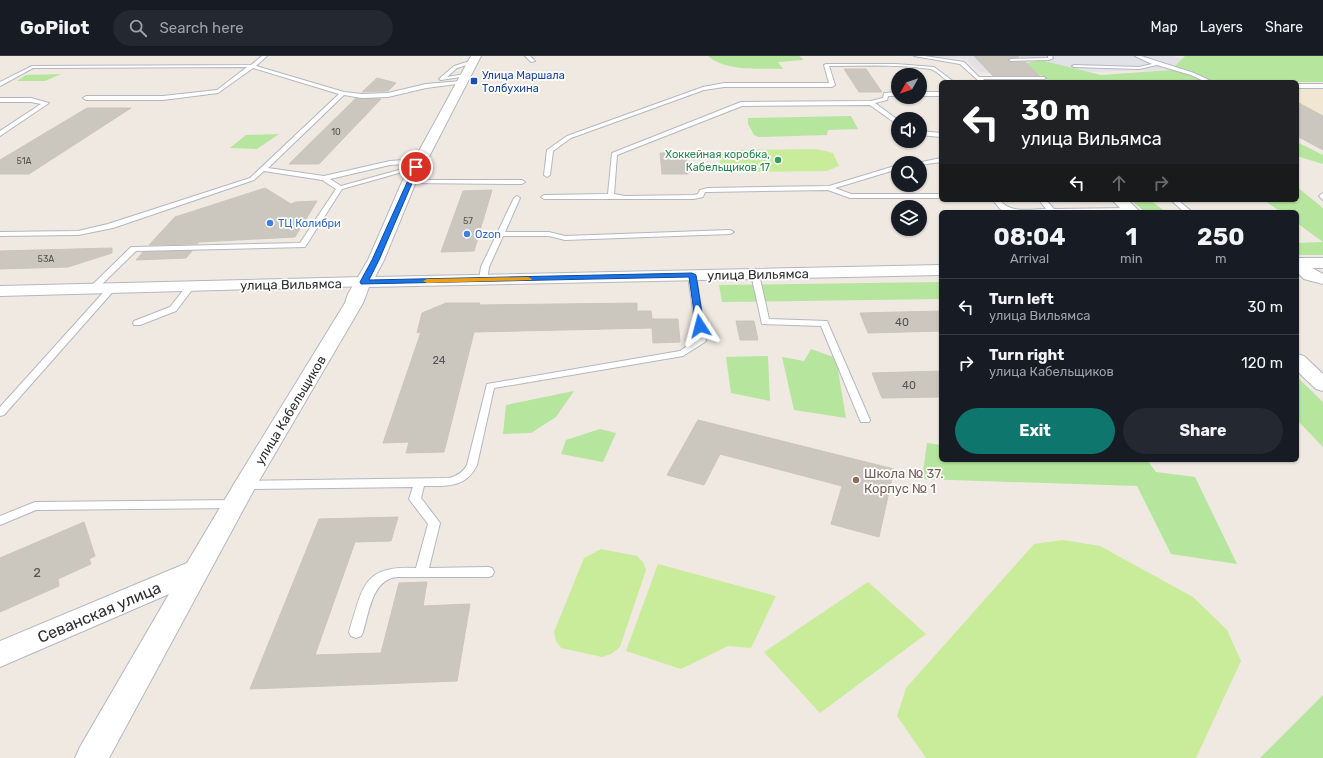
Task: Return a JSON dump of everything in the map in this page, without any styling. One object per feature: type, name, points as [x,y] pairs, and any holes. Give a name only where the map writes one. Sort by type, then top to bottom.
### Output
[{"type":"street","name":"улица Кабельщиков","points":[[91,758],[240,494],[354,303],[376,260],[409,182],[474,59]]},
{"type":"street","points":[[1121,202],[1131,210]]},
{"type":"street","points":[[1299,263],[1323,263]]},
{"type":"street","points":[[1299,265],[1310,275],[1323,279]]},
{"type":"street","name":"улица Вильямса","points":[[0,291],[113,287],[939,270]]},
{"type":"street","points":[[1299,362],[1323,385]]},
{"type":"street","name":"Севанская улица","points":[[0,654],[198,570]]},
{"type":"lane","points":[[86,98],[164,98],[218,90],[265,56]]},
{"type":"lane","points":[[527,56],[533,61]]},
{"type":"lane","points":[[916,56],[962,63],[980,80]]},
{"type":"lane","points":[[1011,60],[1049,59],[1051,58],[1050,56]]},
{"type":"lane","points":[[1137,56],[1156,64],[1201,76],[1207,80]]},
{"type":"lane","points":[[431,85],[443,78],[453,68],[461,63],[474,59]]},
{"type":"lane","points":[[1074,66],[1139,68],[1156,64]]},
{"type":"lane","points":[[547,175],[550,150],[569,137],[703,88],[724,85],[822,88],[832,85],[826,65],[896,65],[934,68],[949,80]]},
{"type":"lane","points":[[0,84],[32,68],[252,66],[343,94],[362,96],[388,95],[463,79]]},
{"type":"lane","points":[[443,78],[463,79]]},
{"type":"lane","points":[[978,78],[1044,78]]},
{"type":"lane","points":[[1299,86],[1323,86]]},
{"type":"lane","points":[[0,234],[78,233],[110,226],[252,179],[343,94]]},
{"type":"lane","points":[[611,196],[614,154],[742,104],[871,103],[884,99],[886,94],[891,94]]},
{"type":"lane","points":[[927,94],[939,94]]},
{"type":"lane","points":[[828,97],[835,104]]},
{"type":"lane","points":[[0,100],[31,100],[46,103],[0,134]]},
{"type":"lane","points":[[871,103],[891,118]]},
{"type":"lane","points":[[927,134],[939,135]]},
{"type":"lane","points":[[927,162],[939,160]]},
{"type":"lane","points":[[263,169],[324,178],[390,163],[418,164]]},
{"type":"lane","points":[[93,288],[134,249],[302,245],[340,188],[418,164]]},
{"type":"lane","points":[[544,197],[694,197],[701,196],[702,191],[708,190],[830,188],[891,169]]},
{"type":"lane","points":[[324,178],[340,188]]},
{"type":"lane","points":[[409,182],[522,182]]},
{"type":"lane","points":[[830,188],[850,196],[939,196]]},
{"type":"lane","points":[[1323,194],[1323,198]]},
{"type":"lane","points":[[483,280],[485,267],[517,198]]},
{"type":"lane","points":[[998,202],[1002,208],[1007,210]]},
{"type":"lane","points":[[1044,202],[1051,210]]},
{"type":"lane","points":[[1176,202],[1186,210]]},
{"type":"lane","points":[[500,234],[549,234],[565,238],[730,232]]},
{"type":"lane","points":[[755,274],[764,322],[824,323],[865,420]]},
{"type":"lane","points":[[0,520],[35,506],[420,482],[449,482],[461,479],[468,474],[472,465],[490,386],[683,353],[702,340],[692,275]]},
{"type":"lane","points":[[137,323],[172,309],[191,286]]},
{"type":"lane","points":[[0,413],[113,287]]},
{"type":"lane","points":[[420,482],[415,499],[434,523],[421,573]]},
{"type":"lane","points":[[356,632],[370,588],[375,580],[391,573],[488,572]]},
{"type":"shaded area","points":[[925,56],[1174,56],[1183,59],[1171,70],[1082,72],[1041,77],[994,76],[990,73],[979,72],[966,59]]},
{"type":"shaded area","points":[[1299,89],[1323,89],[1323,120],[1299,121]]},
{"type":"green space","points":[[708,56],[800,56],[803,60],[778,62],[783,69],[754,69],[724,65]]},
{"type":"green space","points":[[1185,56],[1323,56],[1323,82],[1299,82],[1299,80],[1046,80],[1034,70],[1019,69],[1015,66],[1040,60],[1101,75],[1171,70]]},
{"type":"green space","points":[[61,74],[45,81],[17,81],[26,75]]},
{"type":"green space","points":[[851,116],[858,129],[828,130],[827,135],[759,137],[754,135],[748,124],[748,118]]},
{"type":"green space","points":[[279,134],[257,149],[230,148],[246,135]]},
{"type":"green space","points":[[1299,143],[1323,155],[1323,164],[1299,157]]},
{"type":"green space","name":"Хоккейная коробка, Кабельщиков 17","points":[[816,149],[833,153],[839,166],[827,171],[737,172],[721,167],[718,155],[732,150]]},
{"type":"green space","points":[[1299,189],[1323,208],[1323,242],[1299,224],[1299,210],[1278,210],[1267,202],[1299,202]]},
{"type":"green space","points":[[1133,202],[1153,202],[1163,210],[1143,210]]},
{"type":"green space","points":[[1323,242],[1323,255],[1299,255],[1299,243]]},
{"type":"green space","points":[[939,282],[939,299],[722,302],[719,285]]},
{"type":"green space","points":[[811,349],[836,358],[846,418],[794,410],[782,357],[804,361]]},
{"type":"green space","points":[[768,356],[770,401],[731,393],[726,357]]},
{"type":"green space","points":[[1299,379],[1323,402],[1323,447],[1299,422]]},
{"type":"green space","points":[[574,391],[556,417],[531,433],[503,434],[506,405]]},
{"type":"green space","points":[[600,429],[616,433],[603,462],[561,454],[566,440]]},
{"type":"green space","points":[[927,443],[939,445],[939,462],[1148,462],[1156,472],[1195,477],[1237,564],[1171,554],[1137,486],[922,479]]},
{"type":"green space","points":[[1063,540],[1100,546],[1193,597],[1227,630],[1241,661],[1196,758],[926,758],[897,716],[906,688],[1034,544]]},
{"type":"green space","points":[[601,549],[637,556],[643,562],[646,570],[620,647],[611,654],[602,657],[561,648],[556,641],[554,632],[584,558]]},
{"type":"green space","points":[[658,564],[776,596],[751,648],[728,646],[681,669],[626,651]]},
{"type":"green space","points":[[868,582],[926,634],[820,713],[764,652]]},
{"type":"green space","points":[[1323,695],[1323,758],[1260,758]]},
{"type":"building","points":[[974,56],[1017,56],[1019,57],[1010,58],[1008,61],[1025,62],[1040,76],[993,76]]},
{"type":"building","points":[[844,69],[866,69],[882,92],[859,92]]},
{"type":"building","points":[[377,78],[396,83],[388,91],[362,92]]},
{"type":"building","points":[[356,98],[381,99],[319,164],[289,164]]},
{"type":"building","points":[[1299,103],[1323,116],[1323,150],[1299,137]]},
{"type":"building","points":[[87,108],[131,108],[29,174],[0,174],[0,160]]},
{"type":"building","points":[[685,152],[688,174],[662,174],[660,153]]},
{"type":"building","points":[[265,188],[291,204],[296,202],[317,201],[295,237],[199,242],[197,244],[149,245],[175,217]]},
{"type":"building","points":[[492,190],[474,251],[441,252],[463,191]]},
{"type":"building","points":[[112,248],[112,253],[68,267],[0,269],[0,251]]},
{"type":"building","points":[[192,251],[186,258],[136,260],[143,252]]},
{"type":"building","points":[[446,303],[480,303],[479,305],[637,303],[637,311],[651,311],[652,319],[678,319],[680,342],[653,343],[652,328],[474,332],[444,452],[406,453],[409,442],[383,443],[421,332],[417,333],[422,313]]},
{"type":"building","points":[[939,311],[939,331],[868,333],[860,313]]},
{"type":"building","points":[[736,321],[754,321],[758,340],[740,340]]},
{"type":"building","points":[[939,371],[939,397],[882,398],[872,373]]},
{"type":"building","name":"Школа № 37. Корпус № 1","points":[[698,420],[894,469],[879,537],[831,524],[842,486],[720,454],[704,485],[667,475]]},
{"type":"building","points":[[398,517],[391,541],[355,542],[315,655],[381,653],[399,583],[427,582],[423,606],[470,604],[457,681],[250,689],[319,519]]},
{"type":"building","points":[[84,522],[95,556],[89,559],[91,564],[58,579],[59,586],[0,612],[0,558]]},
{"type":"slow traffic","points":[[427,281],[528,279]]},
{"type":"place","name":"Улица Маршала Толбухина","points":[[474,81]]},
{"type":"place","name":"Хоккейная коробка, Кабельщиков 17","points":[[778,160]]},
{"type":"place","name":"ТЦ Колибри","points":[[270,223]]},
{"type":"place","name":"Ozon","points":[[467,234]]},
{"type":"place","name":"Школа № 37. Корпус № 1","points":[[856,480]]},
{"type":"route","points":[[416,167],[376,260],[369,270],[364,282],[692,275],[700,326]]}]
